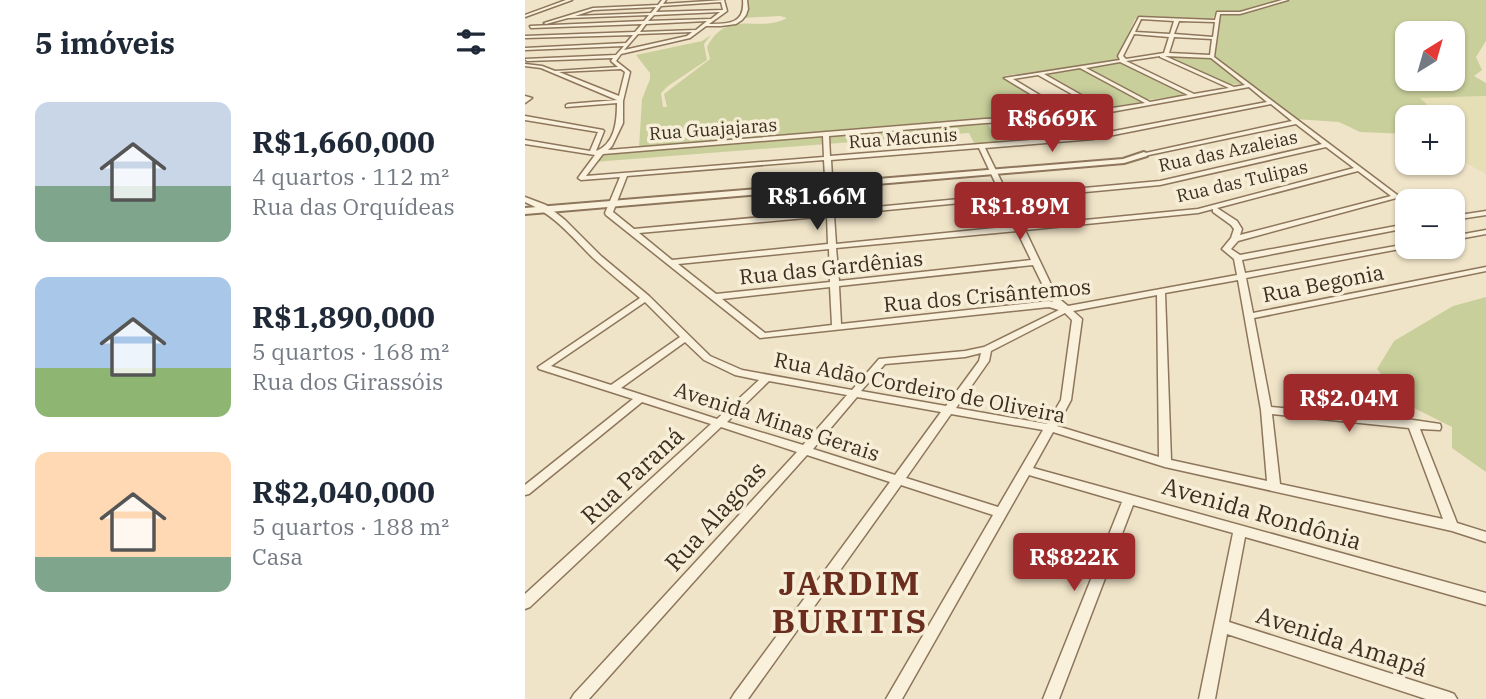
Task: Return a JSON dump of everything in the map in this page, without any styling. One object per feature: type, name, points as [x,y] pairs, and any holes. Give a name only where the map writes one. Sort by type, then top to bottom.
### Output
[{"type":"street","points":[[525,16],[570,0]]},
{"type":"street","points":[[705,25],[729,26],[742,19],[747,9],[745,0]]},
{"type":"street","points":[[1212,57],[1218,13],[1240,13],[1286,0]]},
{"type":"street","points":[[528,28],[595,8],[723,1],[726,11]]},
{"type":"street","points":[[601,152],[609,146],[620,123],[620,100],[628,72],[613,62],[661,4]]},
{"type":"street","points":[[569,17],[726,11]]},
{"type":"street","points":[[525,60],[618,54],[688,37],[726,11]]},
{"type":"street","points":[[1121,61],[1124,59],[1120,56],[1140,18],[1216,21]]},
{"type":"street","points":[[1167,54],[1177,19]]},
{"type":"street","points":[[528,28],[713,20]]},
{"type":"street","points":[[525,37],[697,31]]},
{"type":"street","points":[[1132,33],[1214,38]]},
{"type":"street","points":[[525,49],[627,44]]},
{"type":"street","points":[[525,60],[544,48]]},
{"type":"street","points":[[1072,117],[1007,78],[1167,54],[1212,57],[1396,197],[1235,239]]},
{"type":"street","points":[[1159,55],[1231,88]]},
{"type":"street","points":[[525,60],[620,100]]},
{"type":"street","points":[[1121,61],[1193,95]]},
{"type":"street","points":[[1080,67],[1148,103]]},
{"type":"street","points":[[553,72],[621,68]]},
{"type":"street","points":[[1039,73],[1105,111]]},
{"type":"street","name":"Rua Guajajaras","points":[[525,142],[592,153],[1040,117],[1072,117],[1248,86]]},
{"type":"street","points":[[568,106],[620,100]]},
{"type":"street","name":"Rua Macunis","points":[[601,152],[581,178],[1093,137],[1270,103]]},
{"type":"street","points":[[525,118],[601,131],[592,153]]},
{"type":"street","points":[[535,211],[614,202],[1124,161],[1144,154],[1295,122]]},
{"type":"street","points":[[826,135],[837,327]]},
{"type":"street","name":"Rua das Azaleias","points":[[634,231],[1160,183],[1326,145]]},
{"type":"street","points":[[894,699],[999,512],[1066,400],[1077,319],[1053,298],[981,146]]},
{"type":"street","name":"Rua das Tulipas","points":[[672,262],[1198,211],[1358,169]]},
{"type":"street","points":[[614,202],[625,174]]},
{"type":"street","name":"Rua Adão Cordeiro de Oliveira","points":[[525,199],[535,211],[646,298],[707,358],[739,373],[1051,428],[1165,463],[1452,526],[1486,537]]},
{"type":"street","name":"Rua dos Crisântemos","points":[[614,202],[609,213],[763,336],[1049,304],[1067,309],[1395,248]]},
{"type":"street","points":[[1216,210],[1238,229],[1235,239],[1226,249],[1238,258],[1266,410],[1274,487]]},
{"type":"street","points":[[1465,216],[1486,213]]},
{"type":"street","points":[[1238,258],[1395,228]]},
{"type":"street","points":[[1465,236],[1486,232]]},
{"type":"street","name":"Rua das Gardênias","points":[[714,298],[1035,262]]},
{"type":"street","name":"Rua Begonia","points":[[1249,316],[1486,269]]},
{"type":"street","points":[[1161,292],[1165,463]]},
{"type":"street","name":"Avenida Minas Gerais","points":[[646,298],[543,367],[999,512]]},
{"type":"street","points":[[739,699],[984,361],[987,349],[1067,309]]},
{"type":"street","points":[[613,389],[684,338]]},
{"type":"street","name":"Rua Alagoas","points":[[579,699],[882,361],[965,354],[987,349]]},
{"type":"street","name":"Rua Paraná","points":[[525,603],[768,378]]},
{"type":"street","points":[[525,491],[641,398]]},
{"type":"street","points":[[1266,410],[1436,427]]},
{"type":"street","points":[[1413,424],[1452,526]]},
{"type":"street","name":"Avenida Rondônia","points":[[1025,470],[1486,599]]},
{"type":"street","points":[[1051,699],[1129,500]]},
{"type":"street","points":[[1207,699],[1240,530]]},
{"type":"street","name":"Avenida Amapá","points":[[1221,626],[1449,699]]},
{"type":"shaded area","points":[[1486,96],[1486,174],[1465,163],[1465,105],[1426,105],[1418,98]]},
{"type":"green space","points":[[746,0],[1486,0],[1486,41],[1476,57],[1482,70],[1474,76],[1486,83],[1486,96],[1420,98],[1427,105],[1395,105],[1395,133],[1360,132],[1339,122],[1295,119],[1215,57],[1220,12],[1216,12],[1212,20],[1147,16],[1135,19],[1118,60],[1003,76],[1065,115],[1061,120],[988,124],[999,143],[975,145],[969,133],[594,162],[612,148],[639,148],[642,99],[650,73],[636,55],[702,41],[711,35],[704,44],[707,60],[661,93],[663,107],[667,107],[664,94],[710,59],[707,47],[724,28],[734,24],[765,24],[787,18],[743,18],[748,13]]},
{"type":"green space","points":[[1167,56],[1211,59],[1241,84],[1229,85]]},
{"type":"green space","points":[[1123,63],[1186,95],[1147,100],[1087,68]]},
{"type":"green space","points":[[1075,68],[1143,102],[1103,108],[1044,74]]},
{"type":"green space","points":[[1486,297],[1486,472],[1452,448],[1452,427],[1406,404],[1377,369],[1394,341],[1453,306]]},
{"type":"district","name":"JARDIM BURITIS","points":[[850,601]]}]
